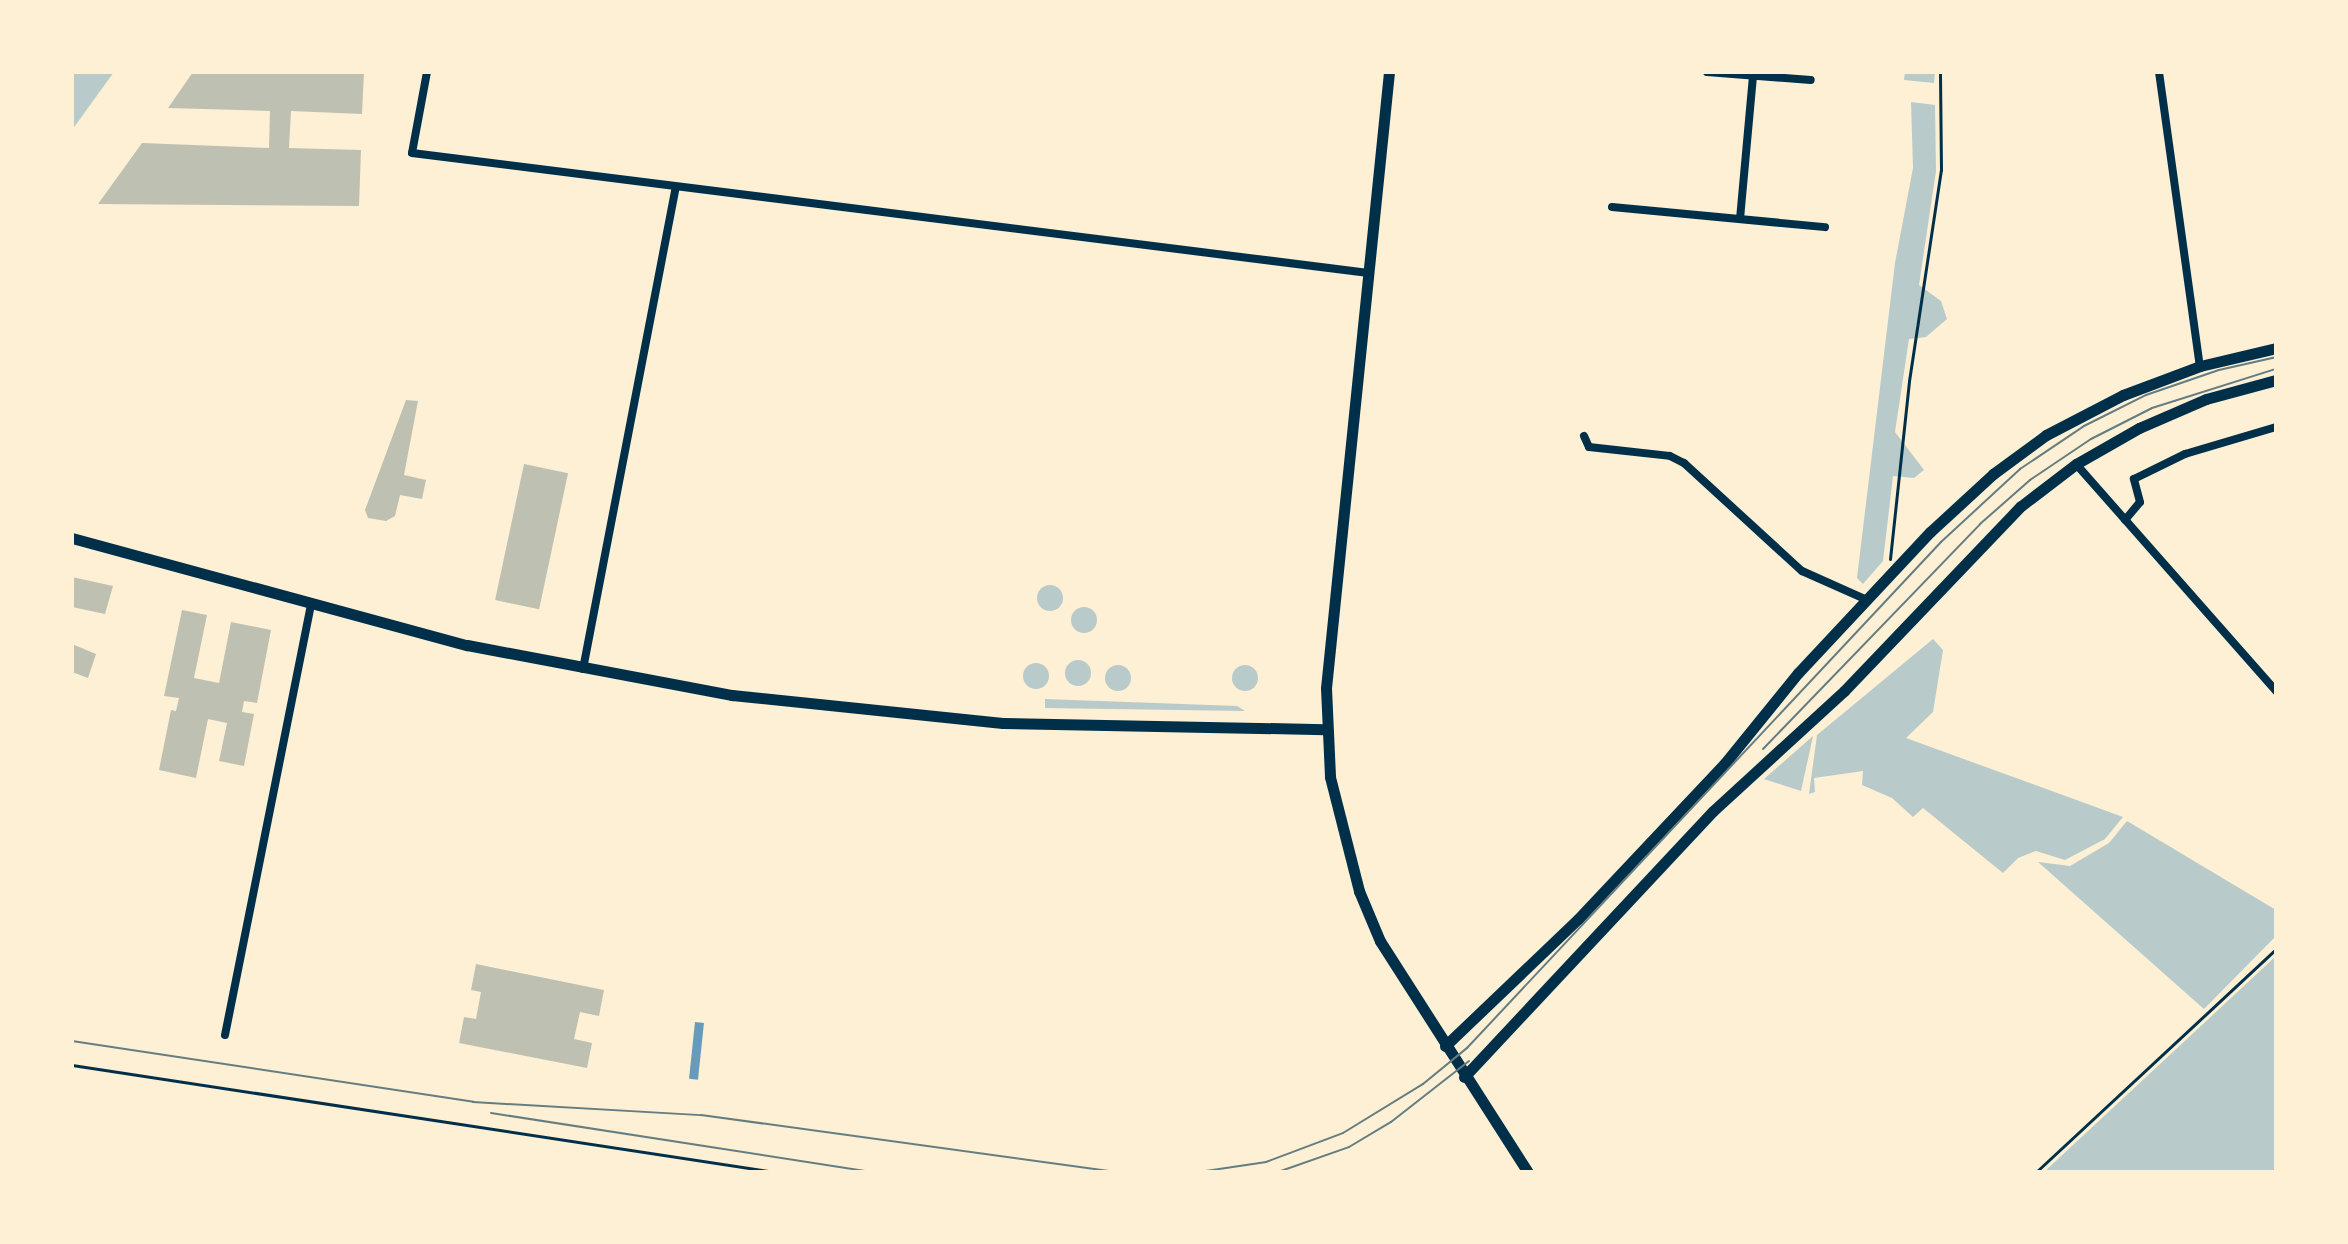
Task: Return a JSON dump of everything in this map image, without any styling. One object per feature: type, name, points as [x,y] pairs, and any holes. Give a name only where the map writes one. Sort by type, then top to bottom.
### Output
[{"type":"street","points":[[427,72],[412,153],[1368,273]]},
{"type":"street","points":[[1389,72],[1325,729],[1330,777],[1359,891],[1380,941],[1464,1077],[1528,1172]]},
{"type":"street","points":[[1707,72],[1811,80]]},
{"type":"street","points":[[2159,72],[2200,366]]},
{"type":"street","points":[[1740,219],[1753,76]]},
{"type":"street","points":[[583,670],[676,188]]},
{"type":"street","points":[[1612,207],[1825,227]]},
{"type":"street","points":[[1445,1046],[1588,908],[1895,569],[1956,507],[2033,444],[2123,395],[2200,366],[2276,348]]},
{"type":"street","points":[[1464,1077],[1733,791],[1844,691],[1987,537],[2076,464],[2171,412],[2276,380]]},
{"type":"street","points":[[2125,520],[2140,502],[2134,479],[2185,454],[2276,427]]},
{"type":"street","points":[[1584,436],[1589,447],[1670,456],[1684,463],[1802,571],[1867,600]]},
{"type":"street","points":[[2076,464],[2272,679],[2276,691]]},
{"type":"street","points":[[72,538],[311,606],[583,670],[732,695],[925,717],[1113,729],[1325,729]]},
{"type":"street","points":[[225,1035],[311,606]]},
{"type":"path","points":[[1895,569],[1890,538],[1941,170],[1940,72]]},
{"type":"path","points":[[2036,1172],[2276,949]]},
{"type":"path","points":[[72,1065],[775,1172]]},
{"type":"shaded area","points":[[72,72],[114,72],[72,130]]},
{"type":"shaded area","points":[[1905,72],[1935,72],[1934,83],[1904,80]]},
{"type":"shaded area","points":[[1911,102],[1935,105],[1936,171],[1919,285],[1941,301],[1947,319],[1926,337],[1909,339],[1895,432],[1924,470],[1914,478],[1893,476],[1883,561],[1863,584],[1857,578],[1895,263],[1913,168]]},
{"type":"shaded area","points":[[1050,585],[1059,589],[1063,598],[1059,607],[1050,611],[1041,607],[1037,598],[1041,589]]},
{"type":"shaded area","points":[[1084,607],[1093,611],[1097,620],[1093,629],[1084,633],[1075,629],[1071,620],[1075,611]]},
{"type":"shaded area","points":[[1933,639],[1943,650],[1933,712],[1906,738],[2123,817],[2105,839],[2065,860],[2036,851],[2018,858],[2003,873],[1923,808],[1913,817],[1892,798],[1862,785],[1863,771],[1814,778],[1815,792],[1809,794],[1817,735]]},
{"type":"shaded area","points":[[1078,660],[1087,664],[1091,673],[1087,682],[1078,686],[1069,682],[1065,673],[1069,664]]},
{"type":"shaded area","points":[[1036,663],[1045,667],[1049,676],[1045,685],[1036,689],[1027,685],[1023,676],[1027,667]]},
{"type":"shaded area","points":[[1118,665],[1127,669],[1131,678],[1127,687],[1118,691],[1109,687],[1105,678],[1109,669]]},
{"type":"shaded area","points":[[1245,665],[1254,669],[1258,678],[1254,687],[1245,691],[1236,687],[1232,678],[1236,669]]},
{"type":"shaded area","points":[[1045,699],[1237,706],[1245,711],[1045,708]]},
{"type":"shaded area","points":[[1813,736],[1801,791],[1764,779]]},
{"type":"shaded area","points":[[2127,821],[2276,910],[2276,936],[2204,1009],[2038,862],[2070,866],[2109,843]]},
{"type":"shaded area","points":[[2276,956],[2276,1172],[2044,1172],[2217,1011]]},
{"type":"water","points":[[695,1022],[704,1023],[698,1080],[689,1079]]},
{"type":"building","points":[[193,72],[364,72],[362,114],[291,111],[289,148],[361,150],[359,206],[98,204],[142,143],[269,148],[270,111],[168,108]]},
{"type":"building","points":[[406,400],[418,401],[404,475],[426,480],[422,499],[400,495],[395,516],[386,521],[368,518],[365,510]]},
{"type":"building","points":[[524,464],[568,473],[539,609],[495,600]]},
{"type":"building","points":[[72,577],[113,586],[105,614],[72,607]]},
{"type":"building","points":[[182,610],[207,615],[194,678],[219,683],[231,622],[271,630],[257,703],[244,701],[242,712],[254,714],[244,766],[219,761],[227,723],[208,719],[196,778],[159,770],[171,710],[176,711],[179,698],[164,696]]},
{"type":"building","points":[[72,644],[96,654],[88,678],[72,672]]},
{"type":"building","points":[[476,964],[604,990],[599,1016],[580,1012],[574,1039],[592,1043],[587,1068],[459,1043],[464,1017],[476,1019],[481,992],[471,990]]},
{"type":"tram line","points":[[1199,1172],[1266,1162],[1343,1133],[1423,1084],[1467,1048],[1941,542],[2020,469],[2084,426],[2146,395],[2219,370],[2276,357]]},
{"type":"tram line","points":[[1763,749],[1980,524],[2030,480],[2091,439],[2152,408],[2276,369]]},
{"type":"tram line","points":[[72,1041],[473,1102],[701,1115],[1118,1172]]},
{"type":"tram line","points":[[1278,1172],[1349,1147],[1391,1122],[1469,1061]]},
{"type":"tram line","points":[[491,1113],[871,1172]]}]
